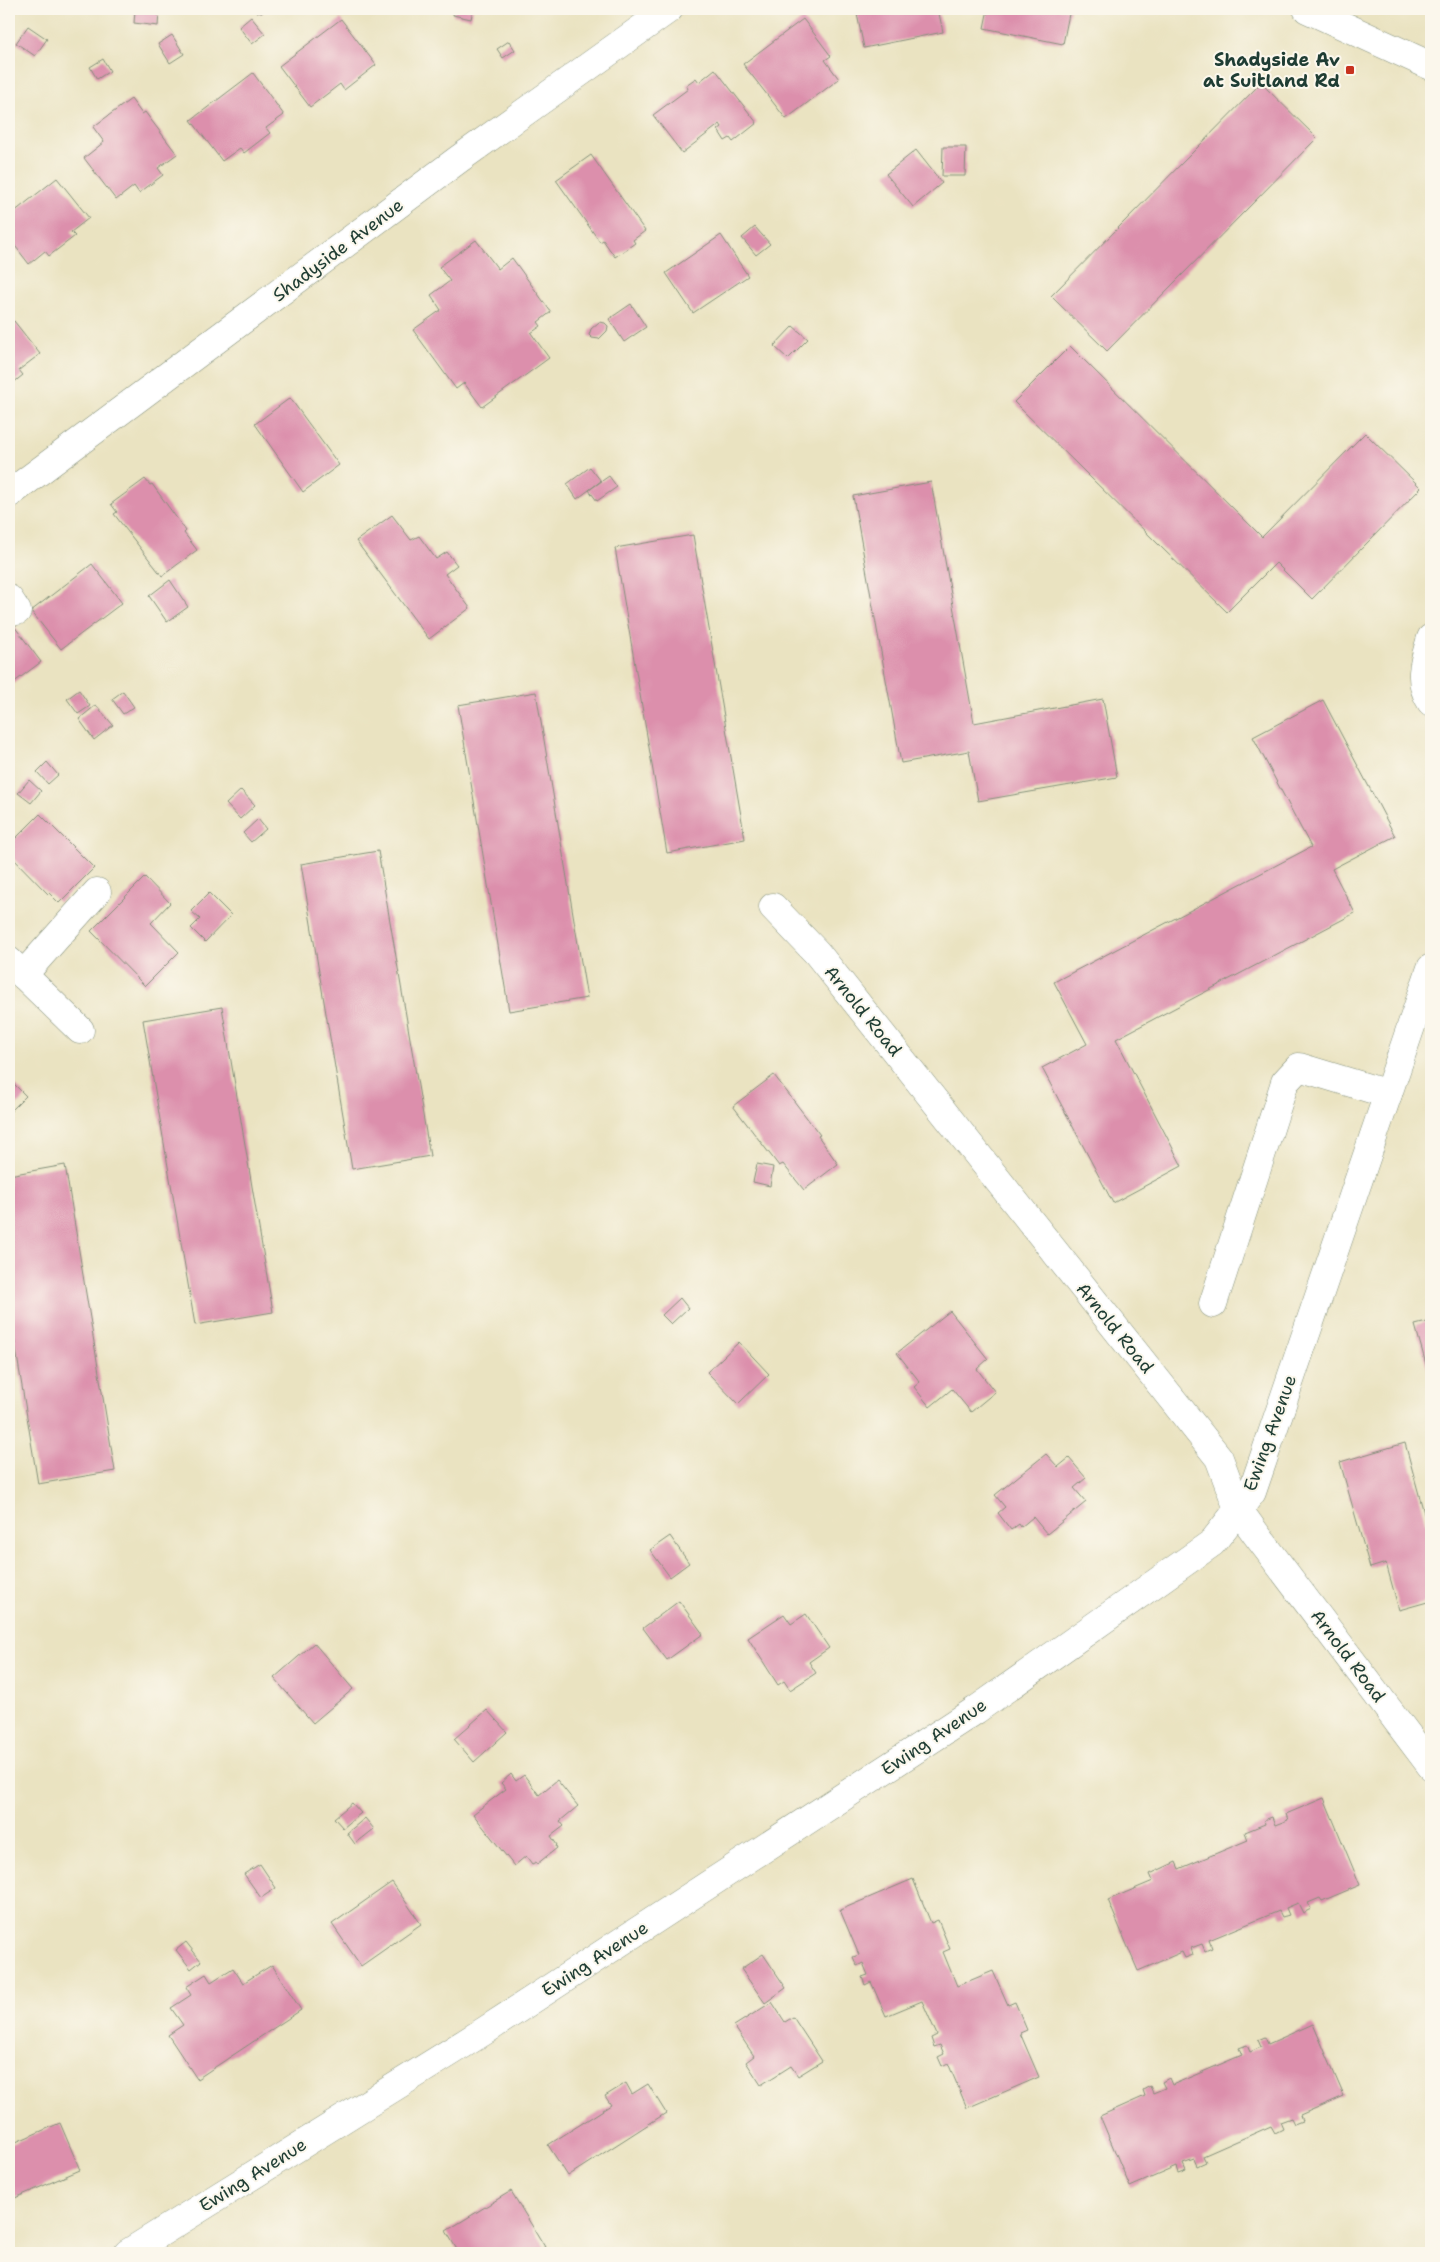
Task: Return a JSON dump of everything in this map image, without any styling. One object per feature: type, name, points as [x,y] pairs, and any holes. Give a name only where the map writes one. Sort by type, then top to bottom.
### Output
[{"type":"street","name":"Shadyside Avenue","points":[[9,494],[506,125],[669,9]]},
{"type":"street","points":[[1307,9],[1431,66]]},
{"type":"street","points":[[1431,638],[1424,660],[1423,676],[1424,691],[1431,702]]},
{"type":"street","points":[[80,1030],[16,968],[97,892]]},
{"type":"street","name":"Arnold Road","points":[[772,907],[830,970],[1219,1458],[1238,1509],[1431,1766]]},
{"type":"street","name":"Ewing Avenue","points":[[128,2253],[494,2024],[959,1722],[1212,1543],[1252,1492],[1431,968]]},
{"type":"street","points":[[1213,1304],[1285,1082],[1299,1067],[1388,1094]]},
{"type":"building","points":[[244,9],[263,9],[262,13]]},
{"type":"building","points":[[454,9],[473,9],[471,19],[453,15]]},
{"type":"building","points":[[856,9],[938,9],[943,32],[864,48]]},
{"type":"building","points":[[988,9],[1070,9],[1063,44],[984,28]]},
{"type":"building","points":[[135,10],[159,12],[158,26],[134,23]]},
{"type":"building","points":[[251,17],[265,34],[252,44],[239,27]]},
{"type":"building","points":[[341,19],[376,65],[344,90],[340,84],[310,107],[279,66]]},
{"type":"building","points":[[803,19],[831,56],[825,60],[839,79],[786,119],[743,64]]},
{"type":"building","points":[[28,26],[47,39],[35,56],[16,43]]},
{"type":"building","points":[[172,35],[184,54],[170,63],[158,44]]},
{"type":"building","points":[[509,41],[515,50],[503,58],[497,49]]},
{"type":"building","points":[[103,59],[110,71],[97,79],[90,67]]},
{"type":"building","points":[[715,69],[757,123],[733,142],[730,138],[725,141],[718,130],[722,127],[720,124],[682,153],[653,115],[688,89],[686,85],[696,78],[699,82]]},
{"type":"building","points":[[253,73],[284,115],[266,128],[270,133],[244,153],[240,148],[222,161],[191,120]]},
{"type":"building","points":[[1261,83],[1317,138],[1107,351],[1051,296]]},
{"type":"building","points":[[131,99],[142,114],[145,112],[177,154],[158,168],[163,175],[139,193],[134,186],[116,200],[84,158],[104,142],[93,127]]},
{"type":"building","points":[[943,147],[966,147],[965,176],[942,176]]},
{"type":"building","points":[[916,150],[942,183],[913,207],[886,174]]},
{"type":"building","points":[[591,155],[645,231],[633,240],[635,243],[615,257],[603,240],[600,242],[556,180]]},
{"type":"building","points":[[57,178],[89,218],[71,232],[75,236],[49,256],[45,251],[29,264],[9,238],[9,216]]},
{"type":"building","points":[[755,227],[770,244],[756,255],[742,238]]},
{"type":"building","points":[[721,235],[748,276],[693,313],[666,273]]},
{"type":"building","points":[[476,240],[498,269],[512,258],[551,312],[538,322],[541,326],[531,333],[549,358],[482,407],[464,383],[456,389],[413,330],[441,310],[431,295],[450,281],[439,267]]},
{"type":"building","points":[[631,304],[646,327],[624,342],[609,319]]},
{"type":"building","points":[[14,321],[40,354],[19,370],[23,375],[13,383],[9,377],[9,325]]},
{"type":"building","points":[[599,322],[605,323],[608,326],[607,331],[599,339],[592,338],[589,335],[591,329]]},
{"type":"building","points":[[793,326],[808,339],[788,359],[774,346]]},
{"type":"building","points":[[1070,346],[1262,537],[1365,433],[1421,488],[1312,599],[1276,563],[1227,612],[1014,402]]},
{"type":"building","points":[[290,398],[339,465],[303,492],[255,424]]},
{"type":"building","points":[[590,467],[601,481],[577,499],[567,484]]},
{"type":"building","points":[[609,476],[617,487],[597,501],[589,490]]},
{"type":"building","points":[[145,479],[150,485],[152,484],[186,531],[184,533],[197,550],[162,576],[114,514],[117,512],[111,504]]},
{"type":"building","points":[[931,482],[974,723],[1103,699],[1117,777],[978,801],[969,751],[901,763],[853,496]]},
{"type":"building","points":[[392,515],[411,540],[419,536],[436,559],[447,552],[457,565],[445,574],[470,608],[429,639],[356,541]]},
{"type":"building","points":[[693,535],[745,839],[667,853],[615,548]]},
{"type":"building","points":[[92,564],[122,603],[61,649],[31,611]]},
{"type":"building","points":[[170,580],[188,607],[167,622],[149,596]]},
{"type":"building","points":[[11,622],[41,662],[9,686],[9,624]]},
{"type":"building","points":[[79,690],[90,706],[78,714],[67,699]]},
{"type":"building","points":[[123,691],[134,707],[123,714],[112,699]]},
{"type":"building","points":[[536,692],[587,998],[509,1011],[458,705]]},
{"type":"building","points":[[1323,700],[1395,836],[1332,869],[1355,913],[1116,1039],[1182,1166],[1113,1203],[1042,1068],[1087,1044],[1054,982],[1311,847],[1253,737]]},
{"type":"building","points":[[96,705],[113,725],[94,740],[79,719]]},
{"type":"building","points":[[47,762],[58,775],[48,784],[37,772]]},
{"type":"building","points":[[29,780],[41,791],[31,803],[18,793]]},
{"type":"building","points":[[241,790],[255,805],[240,819],[226,804]]},
{"type":"building","points":[[40,814],[94,868],[59,903],[9,854],[9,845]]},
{"type":"building","points":[[258,819],[266,829],[251,842],[243,833]]},
{"type":"building","points":[[378,851],[430,1156],[352,1169],[301,864]]},
{"type":"building","points":[[145,877],[170,903],[151,923],[179,952],[145,986],[91,931]]},
{"type":"building","points":[[209,893],[231,915],[205,942],[191,928],[200,919],[191,911]]},
{"type":"building","points":[[222,1007],[273,1312],[195,1325],[143,1020]]},
{"type":"building","points":[[774,1075],[820,1135],[818,1136],[838,1164],[804,1190],[783,1164],[779,1166],[733,1106]]},
{"type":"building","points":[[9,1079],[26,1096],[9,1113]]},
{"type":"building","points":[[757,1164],[773,1167],[770,1186],[753,1182]]},
{"type":"building","points":[[65,1165],[115,1471],[38,1484],[9,1307],[9,1175]]},
{"type":"building","points":[[680,1298],[688,1308],[671,1324],[662,1315]]},
{"type":"building","points":[[950,1311],[988,1359],[977,1369],[995,1392],[971,1412],[952,1389],[930,1407],[914,1387],[920,1382],[897,1353]]},
{"type":"building","points":[[1431,1321],[1431,1382],[1415,1325]]},
{"type":"building","points":[[739,1342],[769,1374],[738,1404],[707,1372]]},
{"type":"building","points":[[1405,1443],[1431,1539],[1431,1601],[1399,1610],[1386,1563],[1370,1568],[1340,1462]]},
{"type":"building","points":[[1046,1454],[1058,1467],[1069,1458],[1086,1478],[1074,1488],[1086,1502],[1047,1534],[1033,1517],[1021,1527],[1019,1524],[1011,1530],[998,1513],[1005,1507],[995,1495]]},
{"type":"building","points":[[670,1536],[689,1563],[670,1577],[650,1550]]},
{"type":"building","points":[[679,1601],[703,1634],[667,1660],[643,1628]]},
{"type":"building","points":[[784,1614],[791,1624],[806,1614],[829,1648],[809,1662],[816,1673],[790,1690],[784,1681],[778,1685],[748,1638]]},
{"type":"building","points":[[314,1643],[353,1689],[313,1723],[274,1678]]},
{"type":"building","points":[[487,1710],[507,1732],[474,1762],[454,1739]]},
{"type":"building","points":[[511,1774],[516,1781],[524,1775],[539,1795],[557,1780],[578,1806],[560,1821],[564,1826],[551,1836],[557,1848],[537,1864],[536,1862],[532,1864],[526,1856],[514,1866],[473,1814],[506,1789],[501,1783]]},
{"type":"building","points":[[1324,1798],[1360,1885],[1322,1901],[1320,1898],[1308,1903],[1311,1909],[1303,1913],[1298,1903],[1286,1908],[1289,1915],[1282,1917],[1279,1911],[1209,1940],[1212,1948],[1205,1951],[1202,1944],[1191,1948],[1193,1955],[1185,1958],[1182,1952],[1138,1971],[1108,1900],[1153,1881],[1150,1874],[1176,1862],[1179,1869],[1248,1840],[1245,1832],[1265,1824],[1264,1820],[1272,1817],[1275,1825],[1288,1820],[1286,1814]]},
{"type":"building","points":[[352,1803],[361,1813],[343,1828],[334,1818]]},
{"type":"building","points":[[365,1818],[374,1829],[355,1844],[347,1833]]},
{"type":"building","points":[[260,1864],[276,1888],[261,1898],[244,1874]]},
{"type":"building","points":[[913,1879],[931,1923],[938,1920],[950,1949],[943,1952],[957,1986],[993,1971],[1008,2005],[1015,2002],[1027,2030],[1020,2033],[1039,2077],[967,2108],[948,2063],[942,2066],[938,2057],[944,2054],[940,2045],[934,2047],[931,2038],[937,2035],[922,2001],[886,2016],[871,1982],[865,1985],[862,1977],[868,1975],[863,1963],[857,1966],[853,1957],[859,1955],[840,1910]]},
{"type":"building","points":[[392,1882],[421,1924],[361,1966],[332,1924]]},
{"type":"building","points":[[186,1942],[201,1961],[191,1969],[176,1950]]},
{"type":"building","points":[[763,1954],[786,1988],[765,2003],[741,1969]]},
{"type":"building","points":[[272,1965],[301,2010],[197,2079],[168,2035],[183,2025],[171,2008],[191,1995],[186,1987],[206,1974],[211,1982],[233,1968],[243,1983]]},
{"type":"building","points":[[772,2002],[785,2022],[793,2017],[822,2061],[798,2076],[791,2066],[761,2085],[746,2062],[754,2056],[734,2026]]},
{"type":"building","points":[[1313,2024],[1344,2096],[1300,2115],[1302,2121],[1294,2124],[1291,2118],[1280,2122],[1283,2129],[1275,2133],[1271,2126],[1203,2156],[1206,2162],[1197,2166],[1194,2159],[1183,2163],[1186,2170],[1178,2173],[1176,2167],[1130,2187],[1100,2116],[1145,2096],[1143,2090],[1150,2086],[1153,2093],[1165,2088],[1162,2082],[1169,2078],[1172,2085],[1242,2055],[1239,2048],[1247,2045],[1250,2052],[1261,2047],[1258,2040],[1265,2037],[1268,2044]]},
{"type":"building","points":[[626,2083],[632,2094],[648,2084],[666,2113],[568,2176],[548,2145],[611,2105],[605,2096]]},
{"type":"building","points":[[60,2123],[80,2170],[15,2198],[9,2184],[9,2145]]},
{"type":"building","points":[[511,2191],[545,2247],[535,2253],[520,2253],[519,2250],[514,2253],[459,2253],[446,2231]]},
{"type":"building","points":[[1022,2249],[1026,2253],[1016,2253]]},
{"type":"place","name":"Shadyside Av at Suitland Rd","points":[[1350,70]]}]
